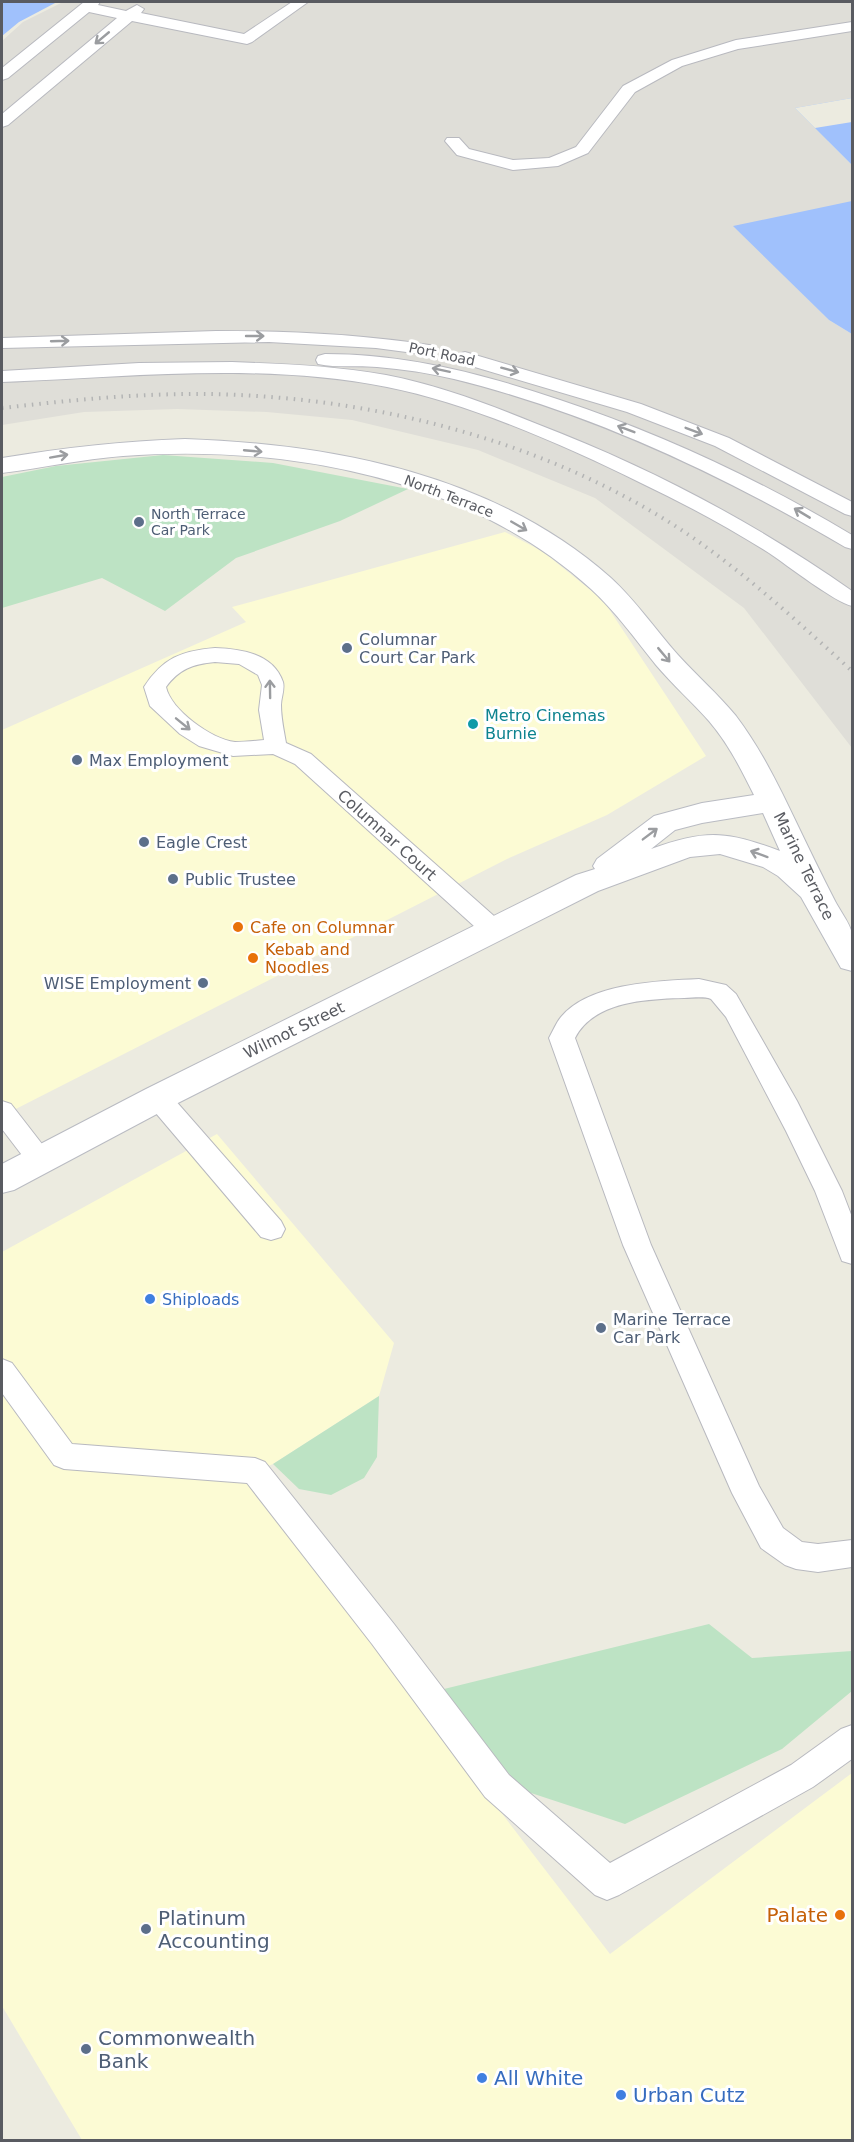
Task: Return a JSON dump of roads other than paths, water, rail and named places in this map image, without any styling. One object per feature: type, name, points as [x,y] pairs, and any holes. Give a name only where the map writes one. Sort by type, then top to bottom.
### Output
[{"type":"street","name":"North Terrace","points":[[2,466],[80,452],[130,447],[225,448],[305,457],[367,468],[420,482],[462,498],[505,518],[553,546],[615,597],[675,668],[717,710],[749,757],[772,802]]},
{"type":"street","name":"Wilmot Street","points":[[587,883],[665,823],[702,813],[772,802]]},
{"type":"street","name":"Marine Terrace","points":[[772,802],[820,902],[852,960]]},
{"type":"street","name":"Wilmot Street","points":[[2,1180],[158,1098],[587,883],[687,847],[720,844],[747,850],[774,860],[805,883],[820,902]]},
{"type":"lane","points":[[2,122],[147,2]]},
{"type":"lane","points":[[2,75],[89,4],[129,15],[247,39],[302,2]]},
{"type":"lane","points":[[453,141],[463,152],[513,165],[552,163],[582,150],[629,89],[677,63],[736,45],[852,27]]},
{"type":"lane","name":"Port Road","points":[[2,343],[309,336],[449,353],[634,408],[722,442],[814,488],[852,510]]},
{"type":"lane","name":"Port Road","points":[[2,361],[74,357],[110,358],[327,373],[371,378],[413,387],[466,403],[567,442],[638,474],[726,518],[810,569],[852,600]]},
{"type":"lane","name":"Port Road","points":[[2,377],[123,370],[246,369],[300,361],[359,359],[416,365],[464,375],[629,430],[794,508],[852,543]]},
{"type":"lane","name":"Columnar Court","points":[[276,747],[269,706],[272,683],[265,670],[243,658],[214,653],[196,656],[177,663],[164,674],[155,687],[158,701],[188,729],[207,741],[233,749],[276,747],[303,759],[494,930]]},
{"type":"lane","points":[[852,1253],[847,1222],[736,1012],[721,993],[708,988],[667,989],[616,996],[580,1014],[565,1028],[562,1038],[637,1245],[747,1493],[772,1538],[796,1555],[818,1558],[852,1553]]},
{"type":"lane","points":[[158,1098],[271,1229]]},
{"type":"lane","points":[[2,1111],[40,1160]]},
{"type":"lane","points":[[2,1371],[64,1456],[255,1471],[383,1634],[497,1786],[607,1883],[802,1776],[852,1740]]},
{"type":"water","points":[[2,2],[57,2],[19,22],[2,36]]},
{"type":"water","points":[[852,98],[852,165],[795,108]]},
{"type":"water","points":[[852,201],[852,334],[829,320],[733,226]]},
{"type":"railway","points":[[2,408],[150,395],[239,395],[296,399],[354,407],[411,418],[468,433],[578,474],[630,499],[680,529],[747,579],[852,671]]},
{"type":"place","name":"North Terrace Car Park","points":[[139,522]]},
{"type":"place","name":"Columnar Court Car Park","points":[[347,648]]},
{"type":"place","name":"Metro Cinemas Burnie","points":[[473,724]]},
{"type":"place","name":"Max Employment","points":[[77,760]]},
{"type":"place","name":"Eagle Crest","points":[[144,842]]},
{"type":"place","name":"Public Trustee","points":[[173,879]]},
{"type":"place","name":"Cafe on Columnar","points":[[238,927]]},
{"type":"place","name":"Kebab and Noodles","points":[[253,958]]},
{"type":"place","name":"WISE Employment","points":[[203,983]]},
{"type":"place","name":"Shiploads","points":[[150,1299]]},
{"type":"place","name":"Marine Terrace Car Park","points":[[601,1328]]},
{"type":"place","name":"Palate","points":[[840,1915]]},
{"type":"place","name":"Platinum Accounting","points":[[146,1929]]},
{"type":"place","name":"Commonwealth Bank","points":[[86,2049]]},
{"type":"place","name":"All White","points":[[482,2078]]},
{"type":"place","name":"Urban Cutz","points":[[621,2095]]}]
